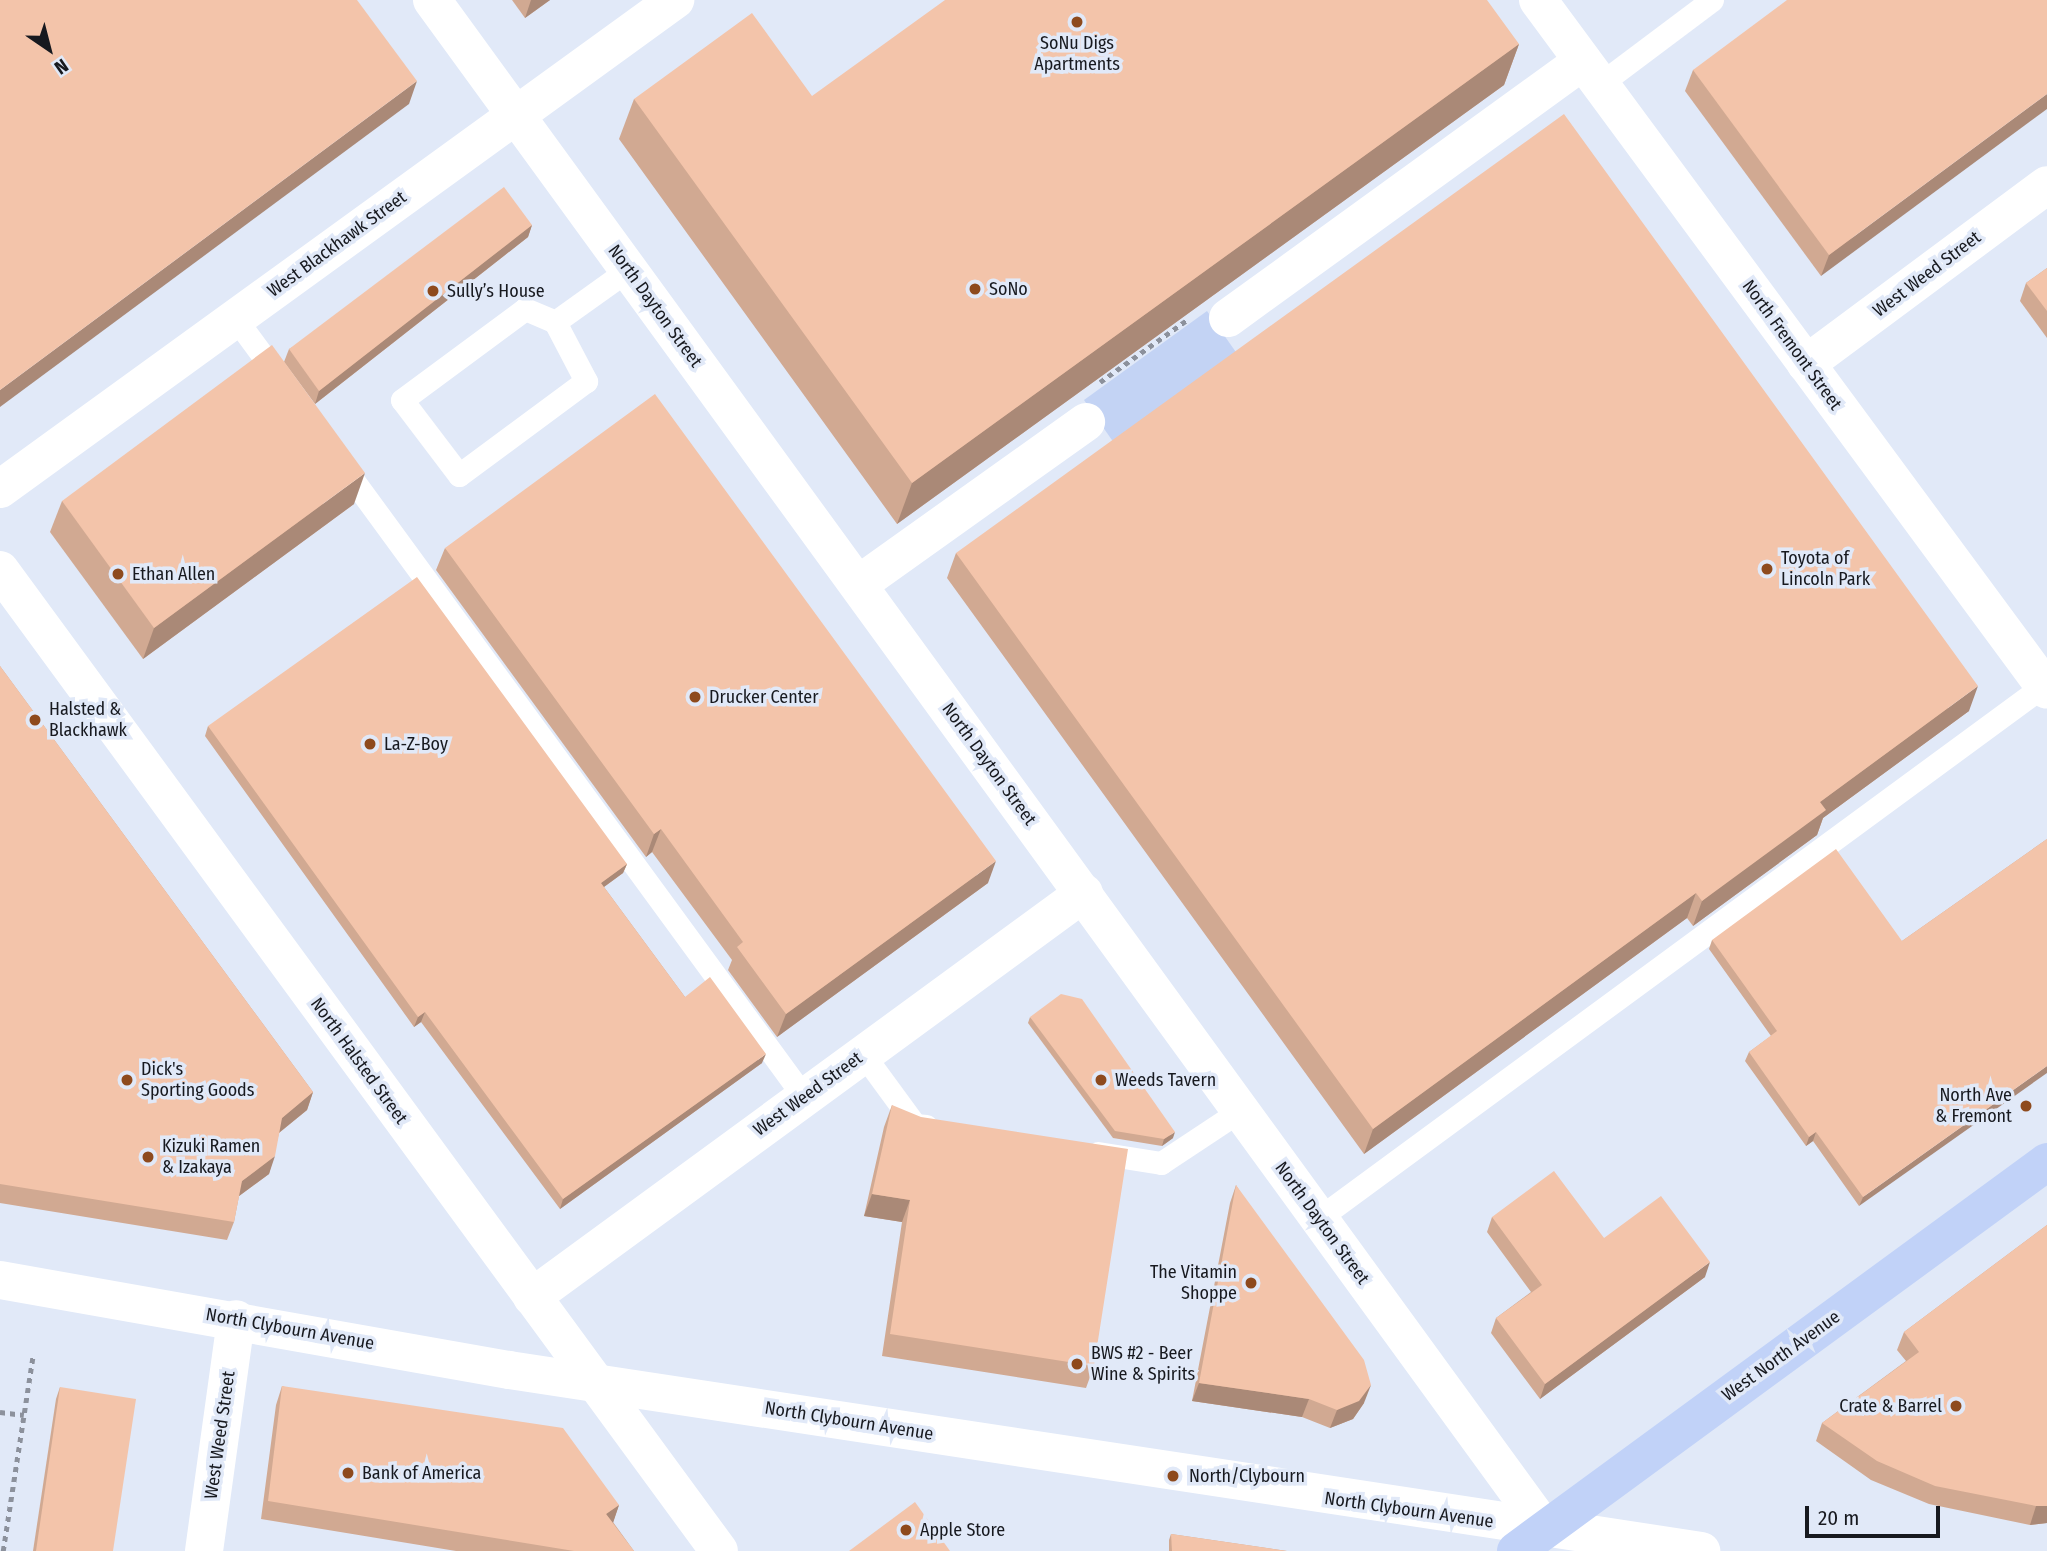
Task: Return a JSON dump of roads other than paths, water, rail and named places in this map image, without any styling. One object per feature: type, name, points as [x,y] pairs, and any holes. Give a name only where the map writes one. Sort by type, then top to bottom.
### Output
[{"type":"main road","name":"West North Avenue","points":[[1530,1540],[2047,1161]]},
{"type":"street","name":"North Dayton Street","points":[[432,0],[1319,1218],[1530,1540]]},
{"type":"street","name":"West Blackhawk Street","points":[[0,489],[675,0]]},
{"type":"street","name":"North Fremont Street","points":[[1543,2],[1806,364],[2046,686]]},
{"type":"street","points":[[1228,318],[1592,72]]},
{"type":"street","name":"West Weed Street","points":[[1806,364],[2047,185]]},
{"type":"street","points":[[859,584],[1086,422]]},
{"type":"street","name":"North Halsted Street","points":[[0,570],[719,1551]]},
{"type":"street","name":"West Weed Street","points":[[533,1297],[1084,893]]},
{"type":"street","name":"North Clybourn Avenue","points":[[0,1280],[1530,1540],[1701,1551]]},
{"type":"street","name":"West Weed Street","points":[[204,1551],[236,1319]]},
{"type":"lane","points":[[1592,72],[1712,0]]},
{"type":"lane","points":[[555,322],[628,270]]},
{"type":"lane","points":[[525,309],[555,322],[586,381],[459,475],[402,400],[525,309]]},
{"type":"lane","points":[[235,318],[294,399]]},
{"type":"lane","points":[[327,443],[804,1097]]},
{"type":"lane","points":[[1319,1218],[2046,686]]},
{"type":"lane","points":[[863,1054],[915,1125],[956,1131]]},
{"type":"lane","points":[[1079,1150],[1161,1163],[1241,1110]]},
{"type":"place","name":"SoNu Digs Apartments","points":[[1077,22]]},
{"type":"place","name":"SoNo","points":[[975,289]]},
{"type":"place","name":"Sully’s House","points":[[433,291]]},
{"type":"place","name":"Toyota of Lincoln Park","points":[[1767,569]]},
{"type":"place","name":"Ethan Allen","points":[[118,574]]},
{"type":"place","name":"Drucker Center","points":[[695,697]]},
{"type":"place","name":"Halsted & Blackhawk","points":[[35,720]]},
{"type":"place","name":"La-Z-Boy","points":[[370,744]]},
{"type":"place","name":"Dick's Sporting Goods","points":[[127,1080]]},
{"type":"place","name":"Weeds Tavern","points":[[1101,1080]]},
{"type":"place","name":"North Ave & Fremont","points":[[2026,1106]]},
{"type":"place","name":"Kizuki Ramen & Izakaya","points":[[148,1157]]},
{"type":"place","name":"The Vitamin Shoppe","points":[[1251,1283]]},
{"type":"place","name":"BWS #2 - Beer Wine & Spirits","points":[[1077,1364]]},
{"type":"place","name":"Crate & Barrel","points":[[1956,1406]]},
{"type":"place","name":"Bank of America","points":[[348,1473]]},
{"type":"place","name":"North/Clybourn","points":[[1173,1476]]},
{"type":"place","name":"Apple Store","points":[[906,1530]]}]
